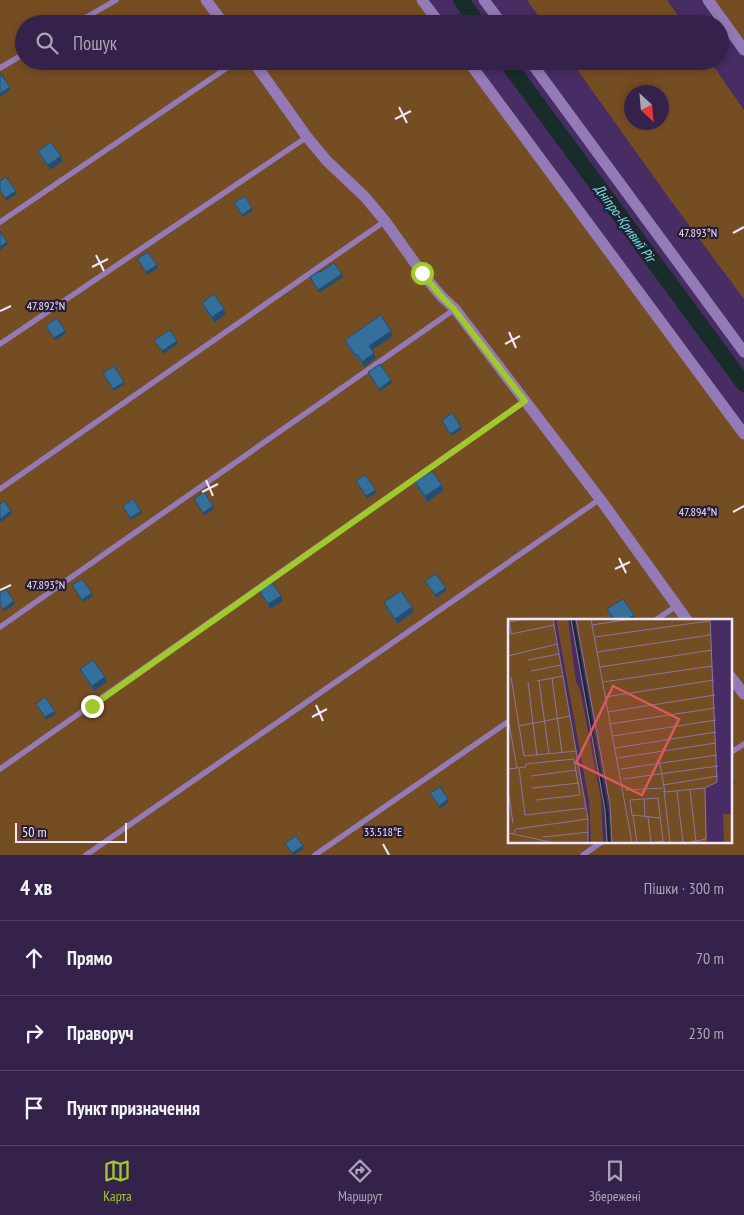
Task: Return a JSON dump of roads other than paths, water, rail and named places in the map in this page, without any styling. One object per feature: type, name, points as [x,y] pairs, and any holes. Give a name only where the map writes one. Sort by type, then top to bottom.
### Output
[{"type":"street","points":[[206,0],[217,15]]},
{"type":"street","points":[[422,0],[433,15]]},
{"type":"street","points":[[484,0],[495,15]]},
{"type":"street","points":[[708,0],[719,15]]},
{"type":"street","points":[[729,29],[744,50]]},
{"type":"street","points":[[259,70],[307,137],[327,161],[365,197],[385,221],[422,273],[454,309],[600,499],[686,619]]},
{"type":"street","points":[[475,70],[744,434]]},
{"type":"street","points":[[537,70],[744,352]]},
{"type":"street","points":[[732,679],[744,694]]},
{"type":"lane","points":[[90,15],[116,0]]},
{"type":"lane","points":[[0,68],[15,59]]},
{"type":"lane","points":[[0,222],[224,70]]},
{"type":"lane","points":[[0,344],[307,137]]},
{"type":"lane","points":[[0,489],[385,221]]},
{"type":"lane","points":[[0,627],[454,309]]},
{"type":"lane","points":[[0,769],[525,401]]},
{"type":"lane","points":[[86,855],[600,499]]},
{"type":"lane","points":[[657,619],[676,606]]},
{"type":"lane","points":[[315,855],[508,722]]},
{"type":"lane","points":[[732,752],[744,744]]},
{"type":"lane","points":[[583,855],[602,842]]},
{"type":"waterway","name":"Дніпро-Кривий Ріг","points":[[461,0],[472,15]]},
{"type":"waterway","name":"Дніпро-Кривий Ріг","points":[[513,70],[744,384]]}]
